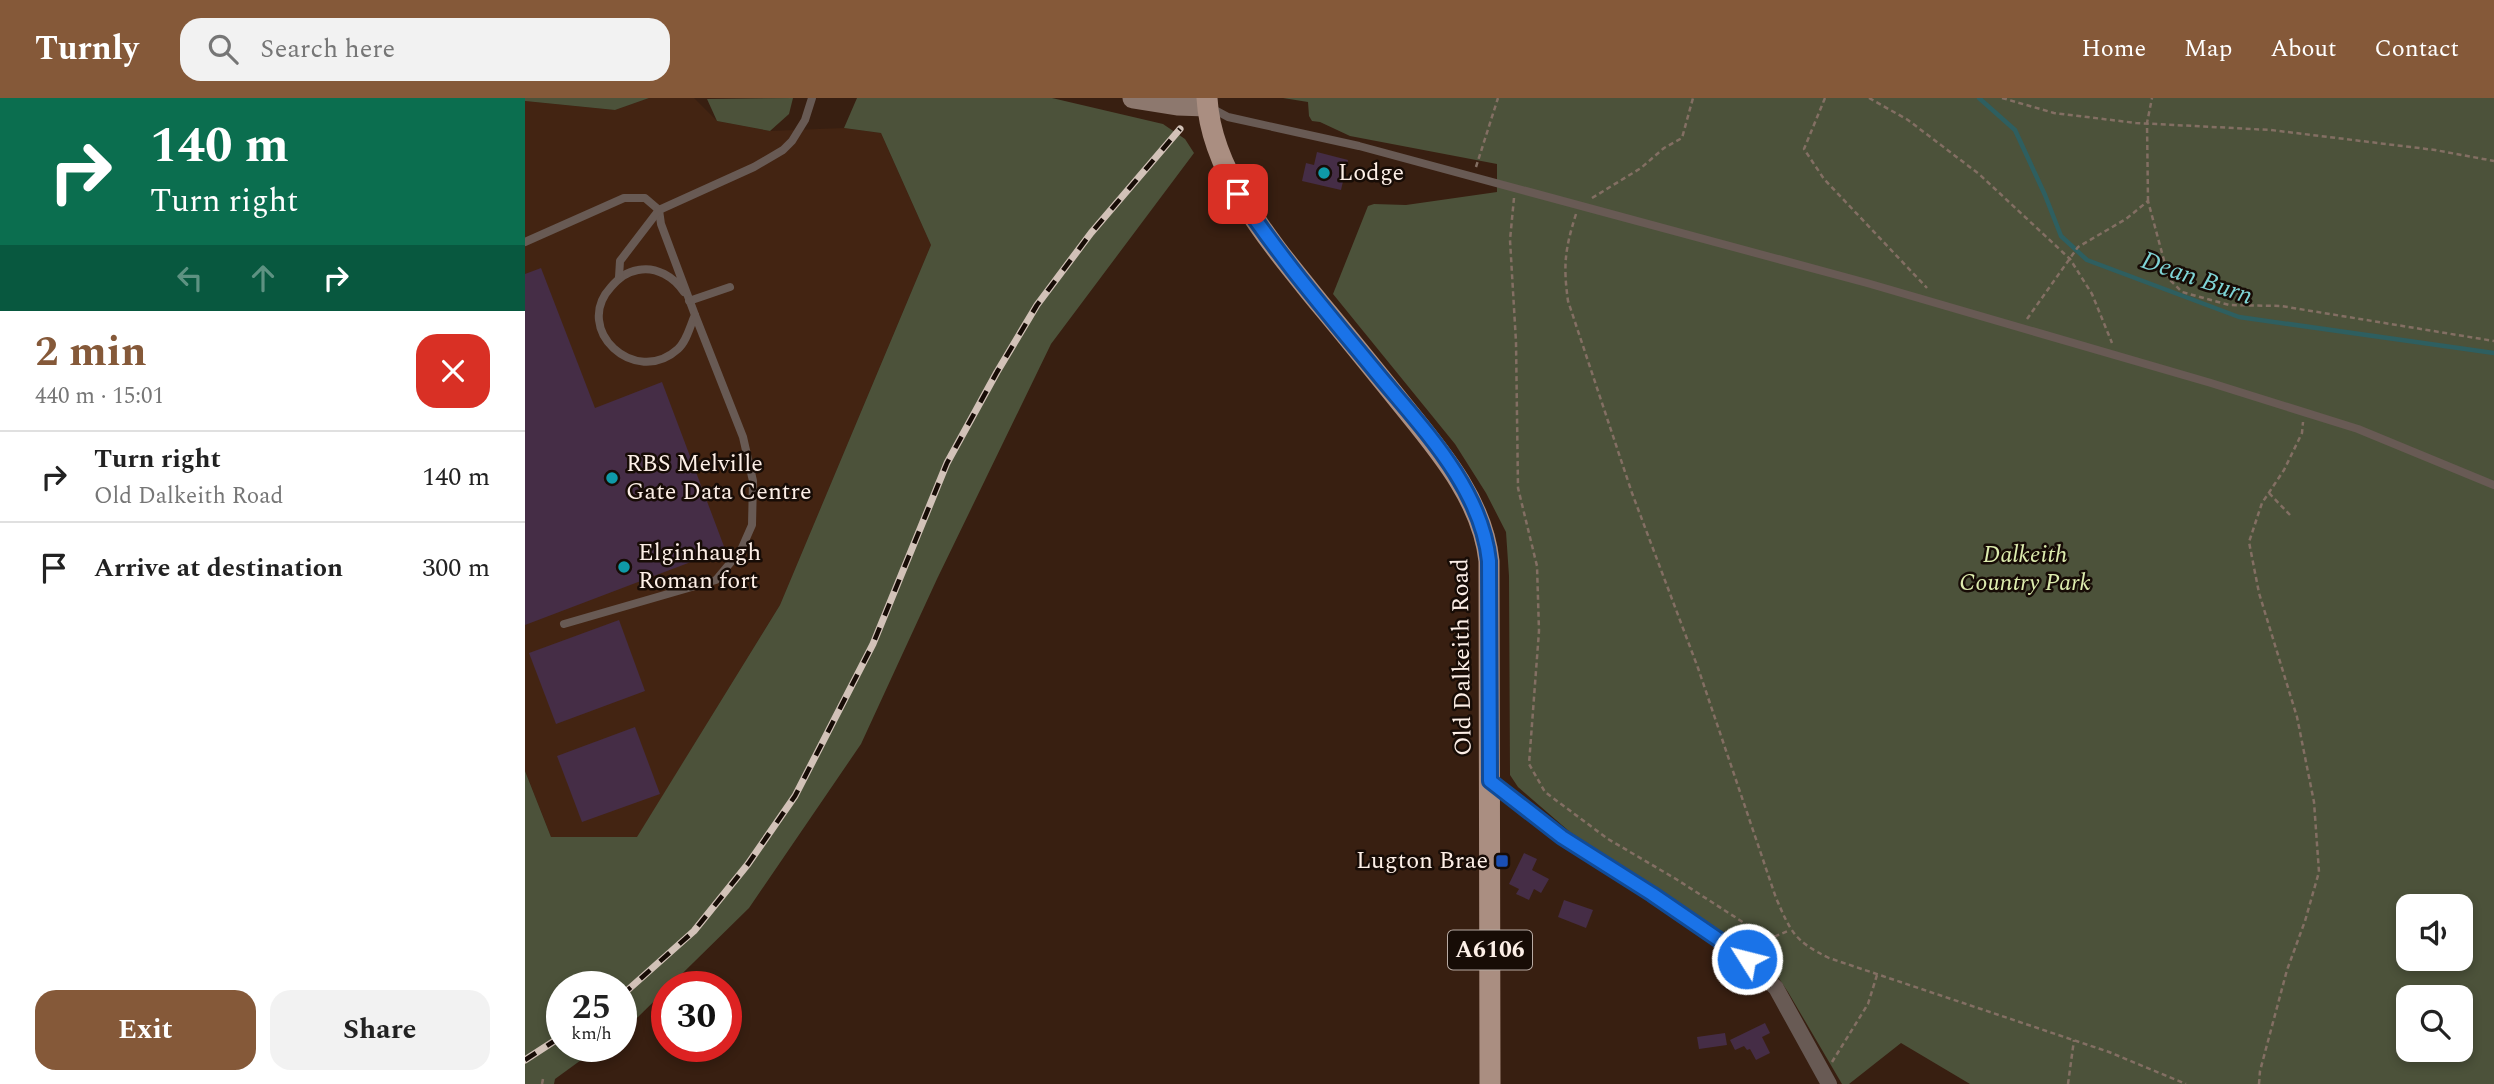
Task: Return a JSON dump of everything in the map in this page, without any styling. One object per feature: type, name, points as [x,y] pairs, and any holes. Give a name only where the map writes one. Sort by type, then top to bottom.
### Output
[{"type":"main road","name":"Old Dalkeith Road","points":[[1207,102],[1228,173],[1253,216],[1296,274],[1440,452],[1468,495],[1487,545],[1490,1084]]},
{"type":"street","points":[[1135,98],[1142,98]]},
{"type":"street","points":[[1135,98],[1177,105],[1207,102]]},
{"type":"street","points":[[1490,781],[1562,837],[1747,959],[1776,988],[1829,1084]]},
{"type":"lane","points":[[619,277],[620,261],[659,210],[754,167],[783,150],[805,120],[812,98]]},
{"type":"lane","points":[[1207,102],[1228,117],[1359,146],[1473,176],[2117,356],[2358,429],[2494,485]]},
{"type":"lane","points":[[525,242],[624,198],[645,198],[659,210],[661,224],[684,292],[743,437],[753,481],[752,525],[741,550],[716,580],[564,624]]},
{"type":"lane","points":[[684,292],[670,277],[661,272],[637,270],[619,277],[604,294],[599,310],[603,336],[618,354],[633,360],[643,362],[665,358],[683,342],[695,315]]},
{"type":"lane","points":[[689,301],[730,287]]},
{"type":"path","points":[[1473,176],[1498,98]]},
{"type":"path","points":[[1693,98],[1682,138],[1664,148],[1641,168],[1579,205],[1568,241],[1564,268],[1568,301],[1632,493],[1698,668],[1776,898],[1790,930],[1805,947],[1829,958],[2074,1040],[2186,1084]]},
{"type":"path","points":[[1825,98],[1804,149],[1824,179],[1945,306]]},
{"type":"path","points":[[1869,98],[1908,120],[1979,174],[2070,259],[2092,294],[2117,356]]},
{"type":"path","points":[[2002,98],[2054,113],[2147,124],[2271,130],[2435,150],[2494,161]]},
{"type":"path","points":[[2152,98],[2147,124],[2148,201],[2169,279],[2182,292],[2229,305],[2281,306],[2494,341]]},
{"type":"path","points":[[1514,188],[1510,240],[1516,342],[1518,488],[1537,566],[1538,631],[1529,764],[1545,792],[1608,839],[1677,879],[1769,939],[1790,930]]},
{"type":"path","points":[[2021,328],[2078,247],[2126,219],[2148,201]]},
{"type":"path","points":[[2259,1084],[2287,970],[2319,872],[2314,802],[2297,717],[2259,593],[2249,542],[2262,503],[2284,470],[2302,433],[2303,412]]},
{"type":"path","points":[[2269,493],[2290,515]]},
{"type":"path","points":[[1830,1065],[1868,1004],[1877,974]]},
{"type":"path","points":[[2069,1084],[2074,1040]]},
{"type":"shaded area","points":[[649,98],[694,98],[717,121],[770,131],[844,128],[881,133],[931,245],[780,605],[637,838],[551,837],[525,771],[525,101],[615,110]]},
{"type":"green space","points":[[525,98],[649,98],[615,110],[525,101]]},
{"type":"green space","points":[[793,98],[789,114],[770,131],[717,121],[707,99]]},
{"type":"green space","points":[[857,98],[1052,98],[1163,124],[1185,139],[1194,153],[1051,344],[937,579],[861,744],[749,908],[685,971],[651,971],[651,1004],[637,1018],[637,971],[546,971],[546,1062],[578,1062],[555,1079],[554,1084],[525,1084],[525,771],[551,837],[637,837],[780,605],[931,245],[881,133],[844,128]]},
{"type":"green space","name":"Dalkeith Country Park","points":[[1283,98],[2494,98],[2494,1084],[1970,1084],[1901,1043],[1849,1084],[1842,1084],[1768,962],[1570,832],[1518,787],[1510,775],[1509,576],[1506,532],[1486,493],[1455,444],[1333,294],[1368,206],[1406,205],[1497,192],[1497,164],[1350,136],[1312,121],[1308,102]]},
{"type":"building","name":"Lodge","points":[[1317,152],[1348,160],[1341,190],[1302,181],[1306,163],[1314,165]]},
{"type":"building","name":"RBS Melville Gate Data Centre","points":[[541,268],[595,408],[662,382],[725,549],[525,625],[525,274]]},
{"type":"building","points":[[619,620],[645,691],[556,724],[529,653]]},
{"type":"building","points":[[635,727],[660,794],[582,822],[557,756]]},
{"type":"building","points":[[1524,853],[1537,859],[1532,870],[1549,879],[1541,893],[1534,889],[1529,900],[1516,894],[1519,889],[1509,884]]},
{"type":"building","points":[[1564,900],[1593,910],[1586,928],[1558,917]]},
{"type":"building","points":[[1765,1023],[1770,1033],[1762,1037],[1770,1053],[1756,1060],[1750,1049],[1747,1050],[1744,1046],[1735,1050],[1730,1040]]},
{"type":"building","points":[[1725,1033],[1727,1045],[1699,1049],[1697,1037]]},
{"type":"waterway","name":"Dean Burn","points":[[1979,98],[2015,130],[2061,236],[2087,260],[2239,317],[2494,353]]},
{"type":"railway","points":[[637,982],[694,931],[748,864],[795,796],[873,644],[947,463],[997,372],[1037,305],[1091,233],[1180,129]]},
{"type":"railway","points":[[525,1060],[546,1046]]},
{"type":"place","name":"Lodge","points":[[1324,173]]},
{"type":"place","name":"RBS Melville Gate Data Centre","points":[[612,478]]},
{"type":"place","name":"Elginhaugh Roman fort","points":[[624,567]]},
{"type":"place","name":"Lugton Brae","points":[[1502,861]]},
{"type":"route","points":[[1238,194],[1296,274],[1440,452],[1468,495],[1479,519],[1489,561],[1490,781],[1562,837],[1747,959]]}]
